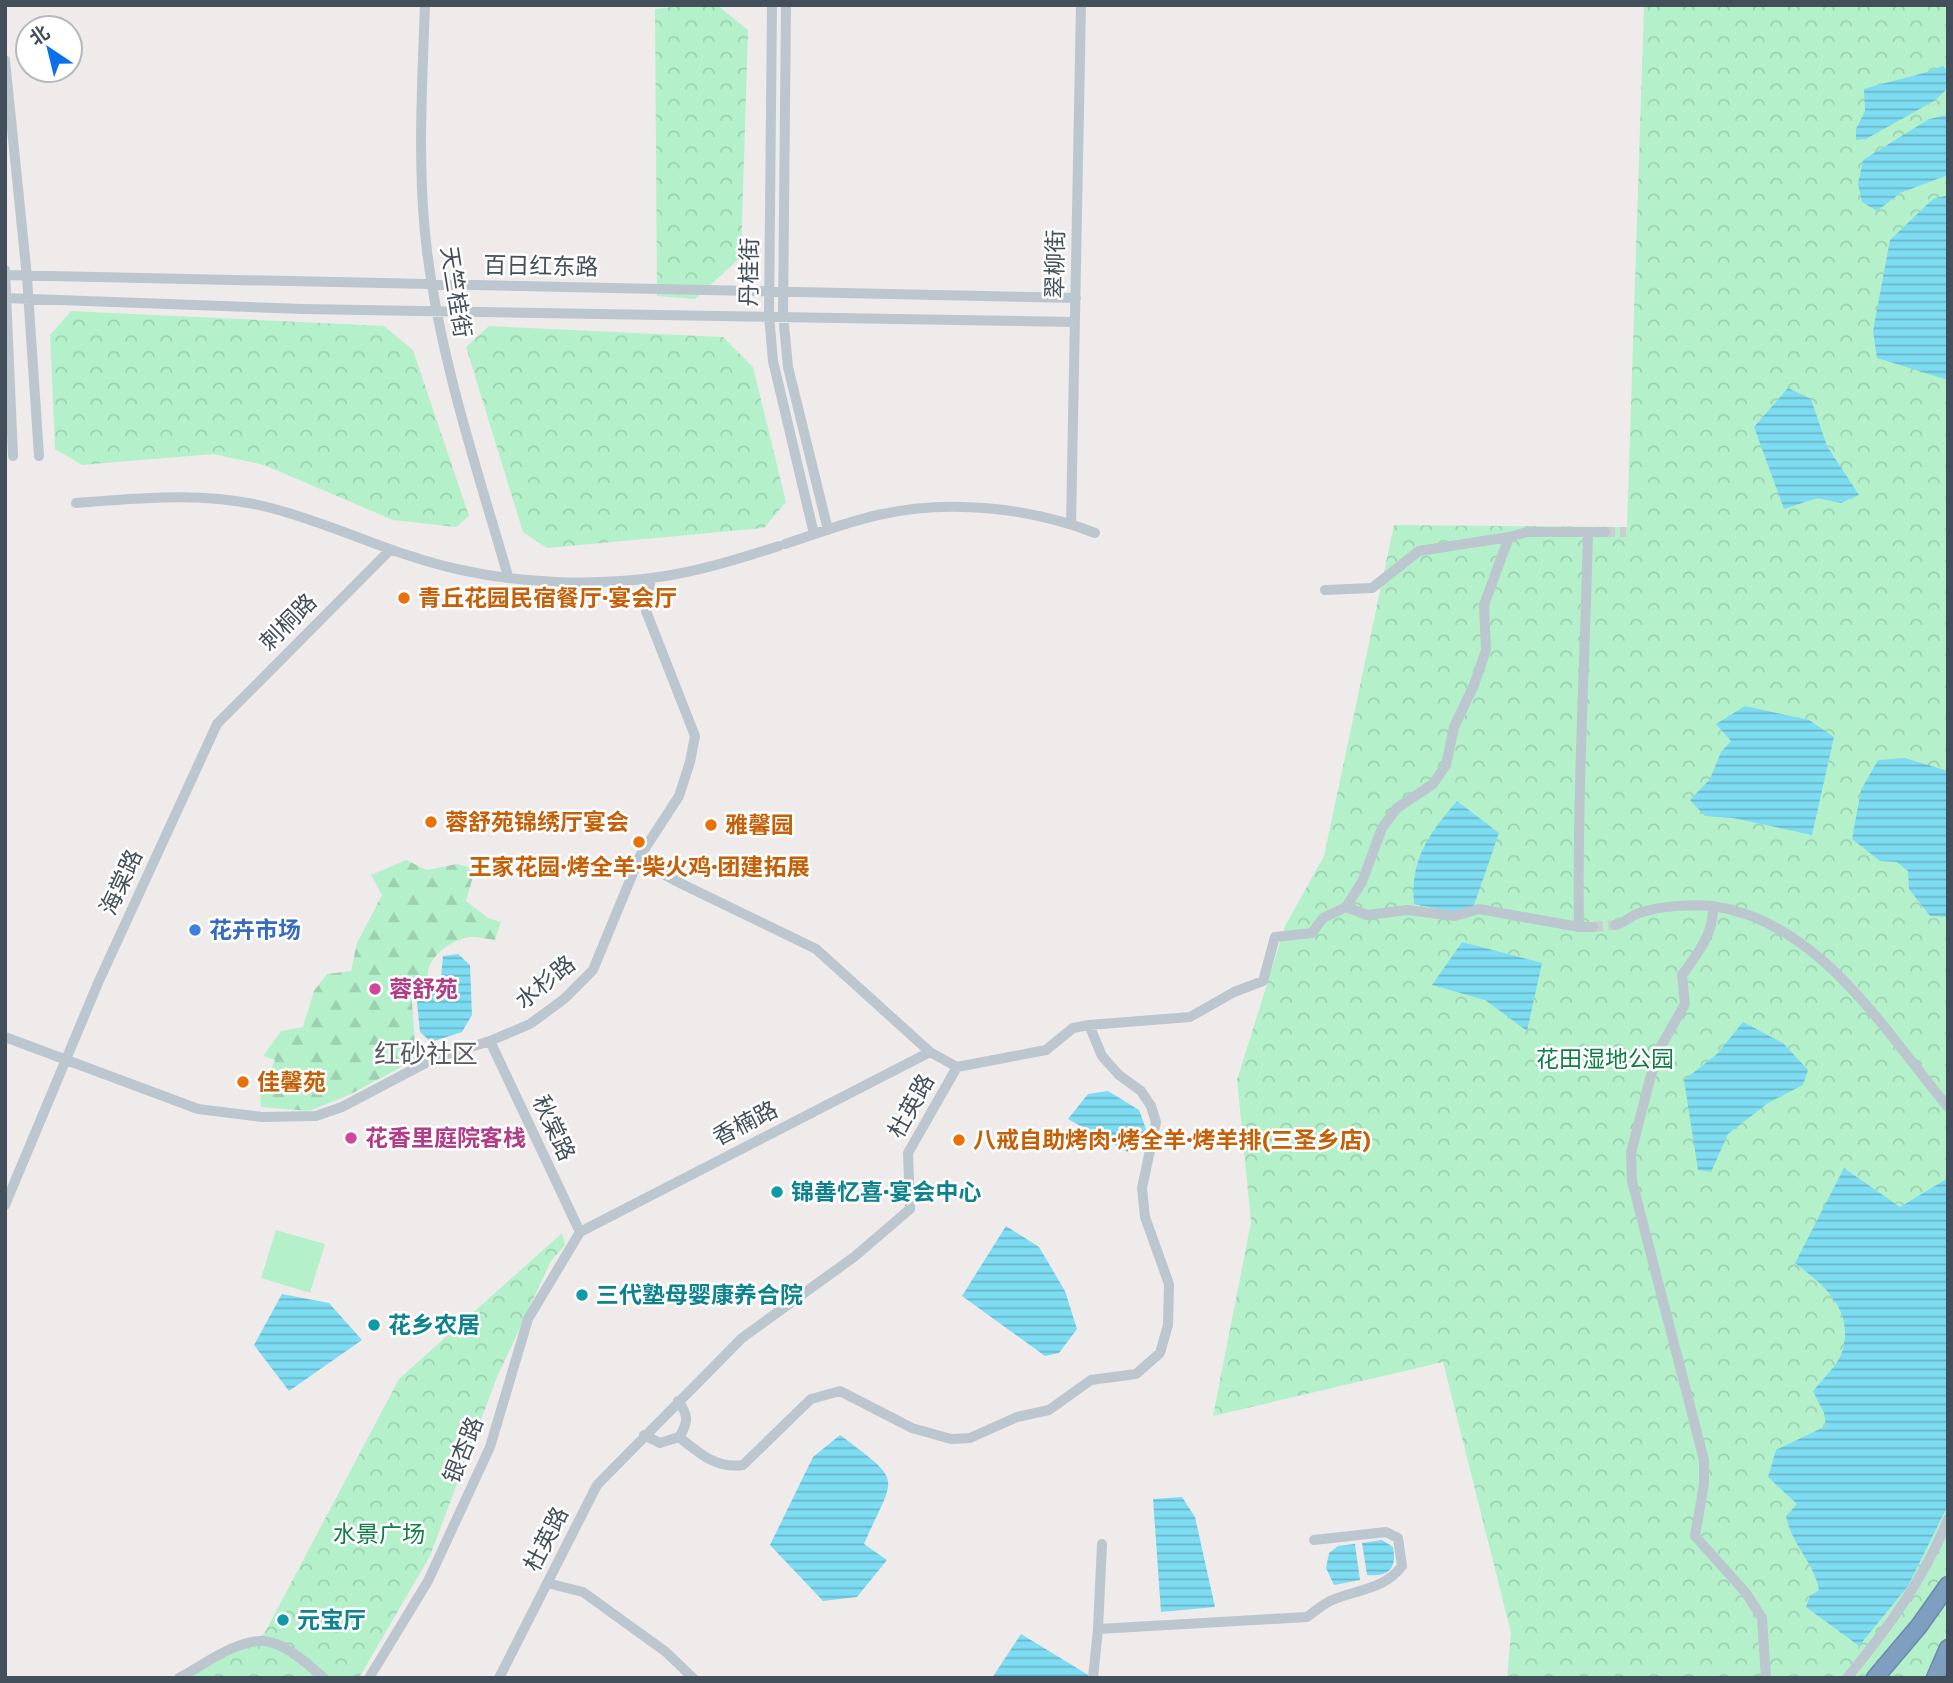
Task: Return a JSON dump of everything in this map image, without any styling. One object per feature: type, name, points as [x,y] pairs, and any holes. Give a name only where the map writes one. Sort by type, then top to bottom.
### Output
[{"type":"highway","points":[[1875,1678],[1919,1626],[1948,1585]]},
{"type":"highway","points":[[1935,1678],[1948,1648]]},
{"type":"street","name":"天竺桂街","points":[[425,5],[423,198],[433,285],[457,401],[508,576]]},
{"type":"street","name":"丹桂街","points":[[772,5],[769,315],[774,361],[814,534]]},
{"type":"street","name":"丹桂街","points":[[786,5],[783,316],[788,367],[828,530]]},
{"type":"street","name":"翠柳街","points":[[1072,524],[1081,5]]},
{"type":"street","points":[[5,60],[27,277],[39,456]]},
{"type":"street","name":"百日红东路","points":[[5,273],[27,277],[1076,298]]},
{"type":"street","points":[[5,273],[13,456]]},
{"type":"street","name":"百日红东路","points":[[6,298],[27,302],[1075,322]]},
{"type":"street","points":[[76,503],[165,497],[268,507],[314,521],[389,551],[463,570],[558,581],[652,578],[782,545],[878,515],[942,506],[1023,514],[1072,524],[1095,533]]},
{"type":"street","points":[[1325,590],[1372,588],[1419,551],[1527,532],[1605,532]]},
{"type":"street","points":[[1579,927],[1577,813],[1584,725],[1588,532]]},
{"type":"street","points":[[957,1067],[1046,1050],[1073,1028],[1189,1017],[1234,992],[1263,981],[1275,937],[1312,933],[1323,918],[1346,907],[1362,882],[1382,828],[1397,808],[1433,784],[1446,765],[1454,727],[1474,685],[1486,650],[1484,605],[1509,537]]},
{"type":"street","name":"刺桐路","points":[[217,724],[389,551]]},
{"type":"street","name":"水杉路","points":[[5,1037],[198,1109],[262,1117],[316,1116],[342,1107],[435,1058],[490,1041],[530,1024],[564,999],[593,970],[640,856],[679,796],[695,736],[646,611],[652,578]]},
{"type":"street","name":"海棠路","points":[[6,1203],[98,983],[217,724]]},
{"type":"street","name":"杜英路","points":[[499,1678],[597,1485],[742,1338],[854,1257],[909,1209],[908,1153],[957,1067],[930,1052],[816,949],[682,884],[652,868],[640,856]]},
{"type":"street","points":[[1713,906],[1714,923],[1707,939],[1682,975],[1685,1004],[1660,1048],[1650,1079],[1631,1153],[1632,1181],[1704,1460],[1704,1484],[1695,1536],[1746,1593],[1762,1618],[1766,1678]]},
{"type":"street","points":[[1615,925],[1638,913],[1713,906],[1780,931],[1817,956],[1855,994],[1948,1107]]},
{"type":"street","points":[[1346,907],[1367,915],[1407,910],[1455,916],[1479,909],[1579,927],[1593,927]]},
{"type":"street","points":[[680,1437],[707,1459],[729,1467],[743,1465],[811,1399],[840,1391],[912,1428],[951,1438],[970,1438],[1017,1417],[1049,1410],[1091,1380],[1136,1374],[1160,1353],[1167,1325],[1169,1284],[1145,1217],[1142,1188],[1156,1122],[1151,1106],[1141,1091],[1119,1075],[1102,1056],[1089,1025]]},
{"type":"street","name":"秋棠路","points":[[490,1041],[580,1232]]},
{"type":"street","name":"香楠路","points":[[580,1232],[930,1052]]},
{"type":"street","name":"银杏路","points":[[369,1678],[428,1581],[490,1447],[528,1319],[580,1232]]},
{"type":"street","points":[[644,1435],[660,1443],[680,1437],[687,1421],[687,1412],[678,1401]]},
{"type":"street","points":[[1847,1678],[1888,1628],[1933,1557],[1948,1519]]},
{"type":"street","points":[[1098,1629],[1307,1618],[1329,1601],[1364,1592],[1393,1578],[1402,1566],[1398,1538],[1386,1532],[1314,1540]]},
{"type":"street","points":[[1093,1678],[1102,1544]]},
{"type":"street","points":[[547,1583],[583,1592],[666,1651],[693,1678]]},
{"type":"street","points":[[179,1678],[228,1650],[264,1641],[295,1654],[324,1678]]},
{"type":"green space","points":[[717,5],[748,30],[741,257],[695,299],[657,296],[655,9]]},
{"type":"green space","name":"花田湿地公园","points":[[1644,5],[1948,5],[1948,1678],[1507,1678],[1511,1633],[1443,1362],[1213,1416],[1251,1222],[1237,1080],[1285,926],[1324,856],[1394,525],[1627,527]]},
{"type":"green space","points":[[71,311],[384,326],[413,350],[469,516],[456,527],[393,520],[264,465],[213,454],[82,465],[55,449],[50,335]]},
{"type":"green space","points":[[489,326],[723,337],[753,367],[786,502],[764,528],[547,548],[523,532],[466,347]]},
{"type":"green space","points":[[406,860],[427,870],[457,864],[475,869],[466,901],[488,918],[501,922],[495,940],[471,937],[449,945],[431,962],[428,976],[411,988],[416,1059],[349,1095],[309,1111],[261,1107],[260,1094],[275,1060],[263,1056],[281,1031],[303,1027],[314,991],[327,974],[351,971],[357,943],[382,895],[371,875]]},
{"type":"green space","points":[[276,1230],[325,1244],[310,1293],[261,1278]]},
{"type":"green space","name":"水景广场","points":[[562,1233],[565,1245],[551,1261],[497,1377],[430,1556],[359,1678],[188,1678],[264,1634],[399,1379]]},
{"type":"water","points":[[1943,66],[1948,71],[1945,91],[1934,101],[1866,139],[1856,140],[1856,129],[1865,111],[1864,89]]},
{"type":"water","points":[[1948,115],[1948,175],[1900,193],[1877,211],[1862,202],[1858,184],[1863,160],[1929,119]]},
{"type":"water","points":[[1948,195],[1948,380],[1877,358],[1873,331],[1890,240],[1933,199]]},
{"type":"water","points":[[1788,388],[1811,399],[1827,446],[1859,495],[1841,503],[1817,498],[1784,509],[1754,427]]},
{"type":"water","points":[[1745,706],[1809,720],[1834,737],[1812,835],[1733,818],[1705,816],[1690,800],[1710,779],[1721,752],[1731,741],[1716,724]]},
{"type":"water","points":[[1905,758],[1948,771],[1948,917],[1930,916],[1909,889],[1908,871],[1897,862],[1880,861],[1852,839],[1861,790],[1878,760]]},
{"type":"water","points":[[1457,801],[1499,833],[1473,908],[1455,912],[1414,904],[1418,860],[1430,836]]},
{"type":"water","points":[[1462,942],[1542,963],[1527,1031],[1485,1000],[1432,985]]},
{"type":"water","points":[[458,954],[470,965],[472,1015],[462,1032],[431,1042],[420,1032],[416,993],[441,978],[443,956]]},
{"type":"water","points":[[1743,1022],[1783,1043],[1808,1070],[1803,1085],[1768,1103],[1728,1134],[1711,1172],[1698,1170],[1684,1080],[1717,1054]]},
{"type":"water","points":[[1108,1091],[1139,1110],[1146,1129],[1128,1152],[1068,1119],[1088,1094]]},
{"type":"water","points":[[1844,1168],[1900,1207],[1948,1178],[1948,1505],[1908,1586],[1859,1646],[1806,1607],[1810,1596],[1819,1590],[1786,1516],[1797,1504],[1768,1477],[1776,1450],[1826,1426],[1824,1413],[1813,1391],[1840,1357],[1845,1337],[1844,1323],[1834,1300],[1826,1290],[1795,1263]]},
{"type":"water","points":[[1006,1226],[1039,1247],[1065,1291],[1077,1329],[1059,1353],[1045,1356],[962,1296]]},
{"type":"water","points":[[282,1294],[329,1303],[362,1340],[289,1391],[254,1345]]},
{"type":"water","points":[[840,1435],[876,1463],[888,1481],[887,1491],[864,1544],[887,1560],[857,1597],[823,1601],[770,1545],[813,1457]]},
{"type":"water","points":[[1182,1497],[1195,1517],[1215,1607],[1161,1612],[1153,1499]]},
{"type":"water","points":[[1382,1540],[1393,1547],[1392,1566],[1381,1575],[1367,1575],[1362,1543]]},
{"type":"water","points":[[1355,1544],[1360,1580],[1334,1585],[1326,1568],[1329,1553],[1338,1546]]},
{"type":"water","points":[[1021,1634],[1090,1676],[1089,1678],[992,1678]]},
{"type":"tunnel","points":[[1605,532],[1626,532]]},
{"type":"tunnel","points":[[1593,927],[1615,925]]},
{"type":"place","name":"青丘花园民宿餐厅·宴会厅","points":[[404,598]]},
{"type":"place","name":"蓉舒苑锦绣厅宴会","points":[[431,822]]},
{"type":"place","name":"雅馨园","points":[[711,825]]},
{"type":"place","name":"王家花园·烤全羊·柴火鸡·团建拓展","points":[[639,842]]},
{"type":"place","name":"花卉市场","points":[[195,930]]},
{"type":"place","name":"蓉舒苑","points":[[375,989]]},
{"type":"place","name":"佳馨苑","points":[[243,1082]]},
{"type":"place","name":"花香里庭院客栈","points":[[351,1138]]},
{"type":"place","name":"八戒自助烤肉·烤全羊·烤羊排(三圣乡店)","points":[[959,1140]]},
{"type":"place","name":"锦善忆喜·宴会中心","points":[[777,1192]]},
{"type":"place","name":"三代塾母婴康养合院","points":[[582,1295]]},
{"type":"place","name":"花乡农居","points":[[374,1325]]},
{"type":"place","name":"元宝厅","points":[[283,1620]]},
{"type":"district","name":"红砂社区","points":[[426,1054]]}]
